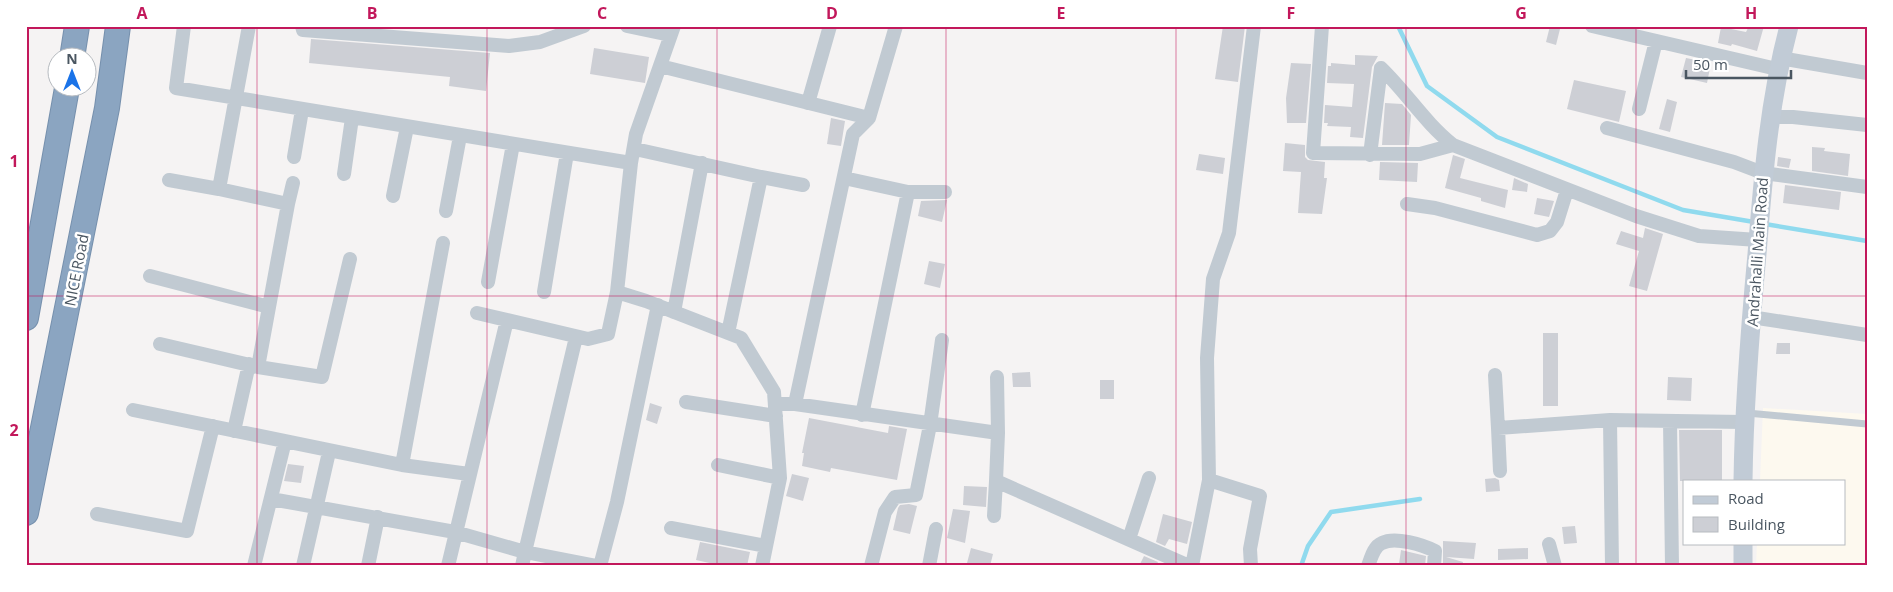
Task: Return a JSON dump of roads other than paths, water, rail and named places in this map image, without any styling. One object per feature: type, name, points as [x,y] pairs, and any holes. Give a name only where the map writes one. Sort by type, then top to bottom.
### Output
[{"type":"highway","points":[[74,48],[77,26]]},
{"type":"highway","name":"NICE Road","points":[[26,513],[100,146],[118,26]]},
{"type":"highway","points":[[26,318],[65,98]]},
{"type":"main road","name":"Andrahalli Main Road","points":[[1743,480],[1744,417],[1763,173],[1779,64],[1789,26]]},
{"type":"main road","points":[[1743,544],[1743,566]]},
{"type":"street","points":[[184,26],[176,88],[631,163]]},
{"type":"street","points":[[219,189],[249,26]]},
{"type":"street","points":[[302,26],[303,30],[508,46],[540,42],[584,26]]},
{"type":"street","points":[[477,313],[588,339],[608,334],[617,292],[631,163],[635,149],[636,134],[672,31],[627,26]]},
{"type":"street","points":[[808,103],[830,26]]},
{"type":"street","points":[[795,404],[853,134],[869,118],[896,26]]},
{"type":"street","points":[[996,481],[1191,566],[1209,480],[1207,358],[1213,279],[1229,233],[1254,26]]},
{"type":"street","points":[[1322,26],[1313,153],[1420,154],[1452,145]]},
{"type":"street","points":[[1592,26],[1656,41],[1779,64],[1867,73]]},
{"type":"street","points":[[1639,109],[1656,41]]},
{"type":"street","points":[[660,66],[869,118]]},
{"type":"street","points":[[1370,155],[1381,68],[1398,84],[1433,129],[1452,145],[1567,190],[1699,236],[1758,228]]},
{"type":"street","points":[[294,157],[302,110]]},
{"type":"street","points":[[1770,117],[1793,117],[1867,125]]},
{"type":"street","points":[[344,174],[352,118]]},
{"type":"street","points":[[392,196],[407,127]]},
{"type":"street","points":[[1608,128],[1734,162],[1763,173],[1867,186]]},
{"type":"street","points":[[446,211],[460,136]]},
{"type":"street","points":[[488,282],[513,144]]},
{"type":"street","points":[[635,149],[803,185]]},
{"type":"street","points":[[544,292],[567,153]]},
{"type":"street","points":[[674,312],[702,164]]},
{"type":"street","points":[[728,333],[761,176]]},
{"type":"street","points":[[844,178],[908,192],[945,192]]},
{"type":"street","points":[[169,180],[288,204]]},
{"type":"street","points":[[234,431],[269,307],[288,204],[294,183]]},
{"type":"street","points":[[1406,204],[1435,208],[1537,235],[1550,231],[1557,222],[1567,190]]},
{"type":"street","points":[[862,415],[908,192]]},
{"type":"street","points":[[402,465],[443,243]]},
{"type":"street","points":[[160,344],[253,366],[322,377],[350,259]]},
{"type":"street","points":[[150,276],[269,307]]},
{"type":"street","points":[[617,292],[741,338],[774,392],[780,478],[762,566]]},
{"type":"street","points":[[271,498],[455,532],[524,559],[599,566],[617,502],[658,306]]},
{"type":"street","points":[[1751,317],[1867,335]]},
{"type":"street","points":[[448,566],[507,320]]},
{"type":"street","points":[[524,559],[576,337]]},
{"type":"street","points":[[871,566],[885,512],[895,497],[916,496],[930,425],[942,340]]},
{"type":"street","points":[[1495,375],[1500,471]]},
{"type":"street","points":[[994,516],[998,433],[997,377]]},
{"type":"street","points":[[686,402],[776,410],[795,404],[930,425],[998,433]]},
{"type":"street","points":[[133,410],[285,441],[329,452],[402,465],[469,474]]},
{"type":"street","points":[[1498,428],[1610,420],[1670,421],[1744,417]]},
{"type":"street","points":[[1610,420],[1612,566]]},
{"type":"street","points":[[1670,421],[1672,566]]},
{"type":"street","points":[[97,514],[187,531],[213,426]]},
{"type":"street","points":[[254,566],[285,441]]},
{"type":"street","points":[[303,566],[329,452]]},
{"type":"street","points":[[718,465],[780,478]]},
{"type":"street","points":[[1129,539],[1149,478]]},
{"type":"street","points":[[1209,480],[1260,496],[1250,549],[1251,566]]},
{"type":"street","points":[[368,566],[378,517]]},
{"type":"street","points":[[671,528],[766,546]]},
{"type":"street","points":[[929,566],[936,529]]},
{"type":"street","points":[[1368,566],[1374,550],[1381,543],[1393,540],[1435,551],[1434,566]]},
{"type":"street","points":[[1549,544],[1555,566]]},
{"type":"lane","points":[[1744,417],[1867,424]]},
{"type":"waterway","points":[[1398,26],[1427,86],[1497,137],[1683,210],[1754,222]]},
{"type":"waterway","points":[[1765,224],[1867,241]]},
{"type":"waterway","points":[[1301,566],[1308,546],[1331,512],[1420,499]]}]
